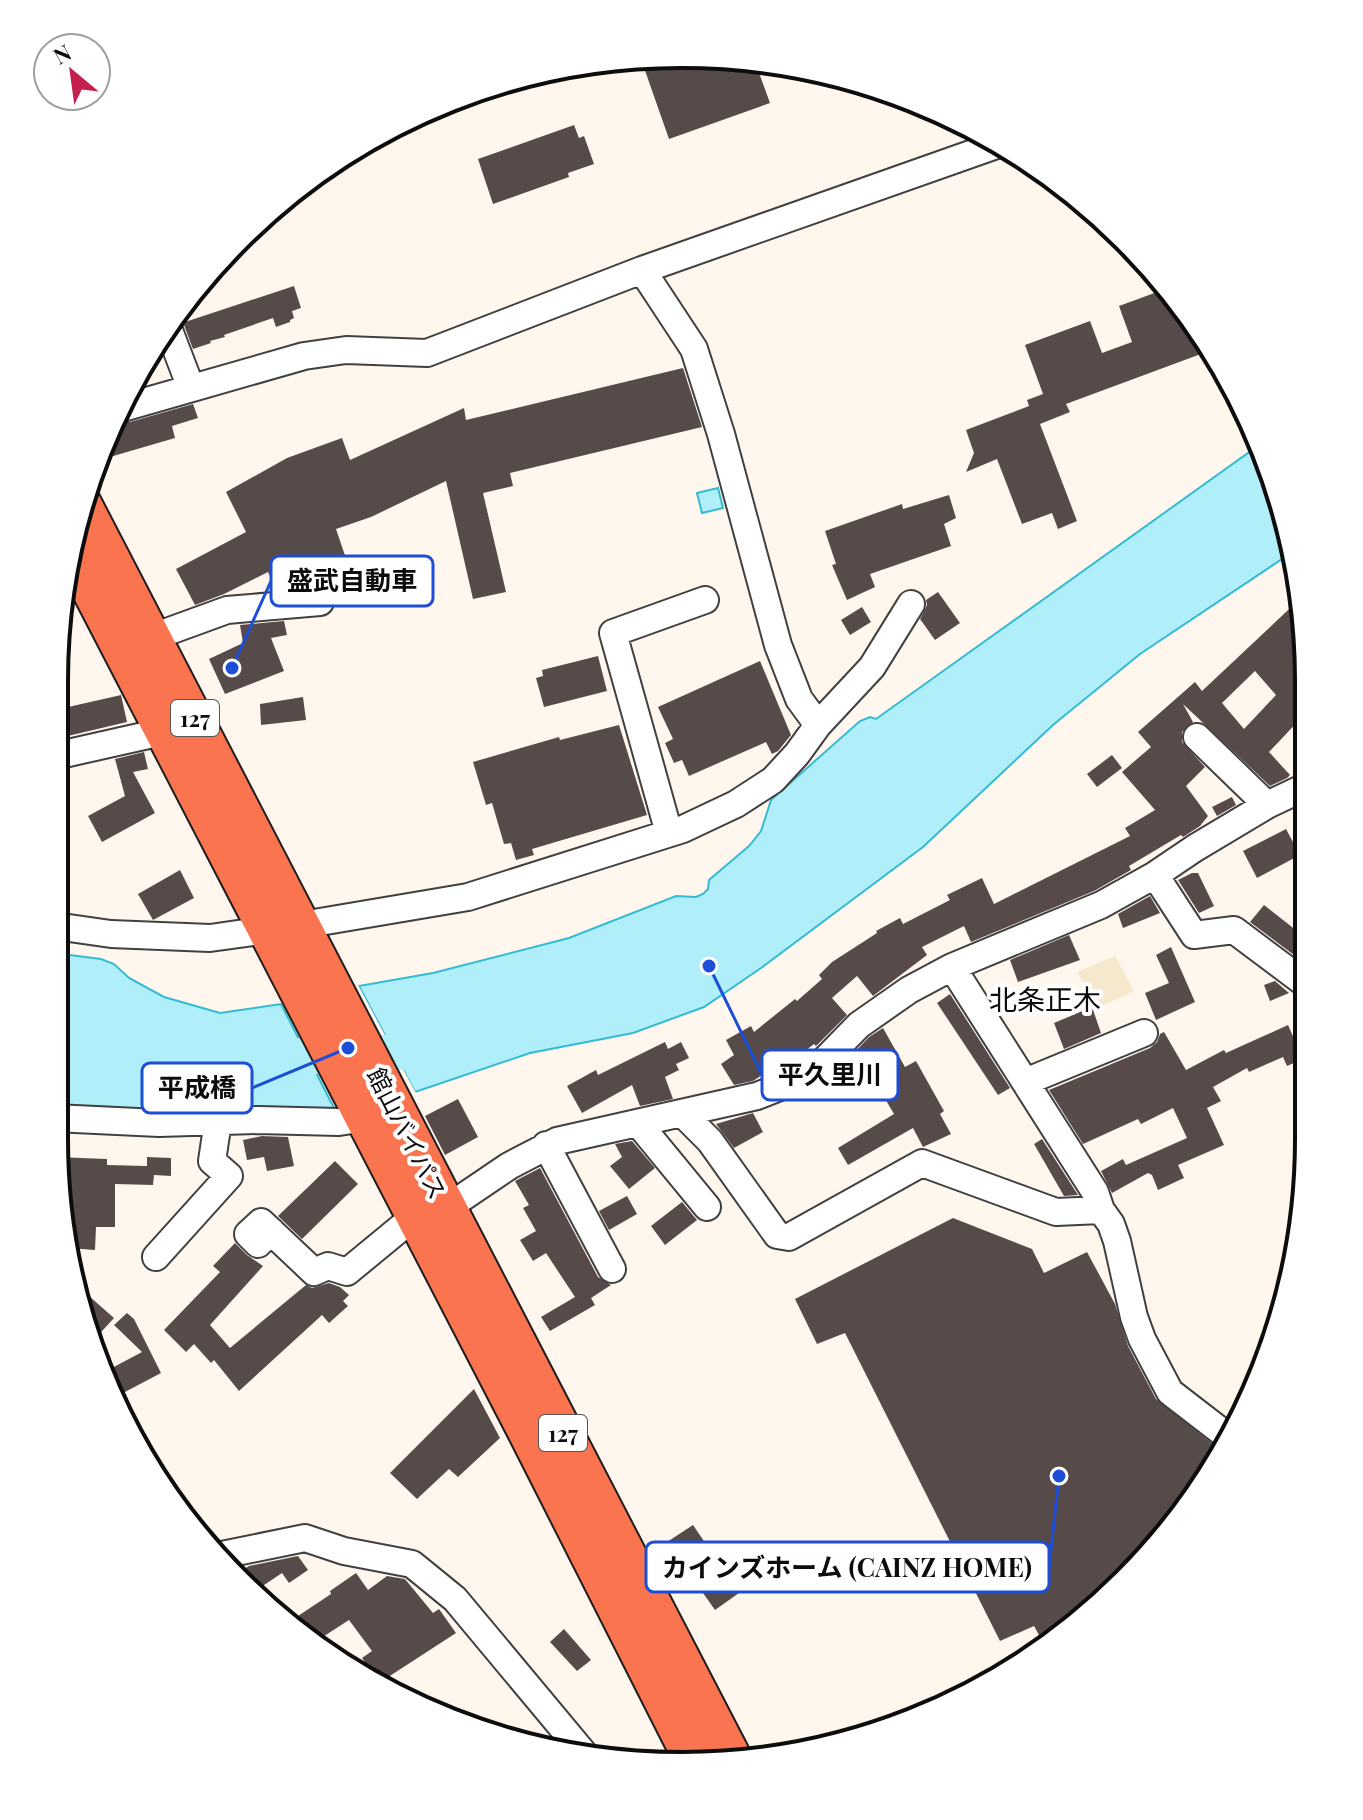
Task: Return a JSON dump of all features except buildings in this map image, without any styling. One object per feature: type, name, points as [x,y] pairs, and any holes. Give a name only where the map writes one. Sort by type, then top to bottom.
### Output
[{"type":"highway","name":"館山バイパス","points":[[90,519],[153,637],[286,931],[431,1212],[728,1750]]},
{"type":"highway","name":"館山バイパス","points":[[79,566],[166,731],[286,931]]},
{"type":"highway","name":"館山バイパス","points":[[431,1212],[690,1752]]},
{"type":"street","points":[[134,405],[304,356],[346,350],[427,353],[642,270],[986,149]]},
{"type":"street","points":[[642,270],[694,349],[721,434],[778,645],[799,699],[818,725]]},
{"type":"street","points":[[172,339],[191,388]]},
{"type":"street","points":[[669,833],[613,633],[705,600]]},
{"type":"street","points":[[153,637],[227,610],[320,602]]},
{"type":"street","points":[[68,928],[111,934],[196,937],[286,931],[468,897],[683,829],[736,804],[773,780],[872,667],[911,604]]},
{"type":"street","points":[[68,753],[166,731]]},
{"type":"street","points":[[1197,737],[1267,805]]},
{"type":"street","points":[[271,1231],[314,1272],[328,1266],[347,1272],[431,1212],[546,1145],[757,1096],[790,1083],[817,1068],[859,1025],[909,990],[952,967],[1101,905],[1267,805],[1295,792]]},
{"type":"street","points":[[1155,875],[1194,935],[1234,930],[1295,976]]},
{"type":"street","points":[[952,967],[1095,1192],[1117,1241],[1142,1339],[1170,1392],[1221,1431]]},
{"type":"street","points":[[1025,1082],[1144,1033]]},
{"type":"street","points":[[68,1119],[159,1123],[339,1122],[379,1111]]},
{"type":"street","points":[[683,1114],[710,1141],[777,1235],[789,1237],[922,1163],[1056,1212],[1101,1210]]},
{"type":"street","points":[[156,1257],[229,1176],[212,1161],[218,1121]]},
{"type":"street","points":[[638,1123],[707,1207]]},
{"type":"street","points":[[546,1145],[612,1269]]},
{"type":"street","points":[[230,1553],[305,1538],[344,1551],[412,1564],[455,1599],[575,1742]]},
{"type":"shaded area","points":[[1115,956],[1134,991],[1104,1005],[1095,1005],[1077,972]]},
{"type":"water","points":[[1250,452],[1274,523],[1282,559],[1140,654],[1053,725],[923,847],[704,1007],[633,1033],[530,1053],[415,1092],[359,986],[433,973],[569,938],[676,896],[696,897],[703,894],[708,889],[709,880],[749,846],[761,831],[771,800],[860,721],[870,717],[876,719]]},
{"type":"water","points":[[718,488],[723,508],[702,513],[697,493]]},
{"type":"water","points":[[68,955],[101,959],[114,964],[129,978],[164,997],[220,1013],[281,1004],[334,1108],[145,1115],[68,1110]]},
{"type":"pier","points":[[357,983],[417,1095],[411,1093],[356,988]]},
{"type":"waterway","points":[[258,1056],[352,1056],[442,1048]]},
{"type":"place","name":"盛武自動車","points":[[232,668]]},
{"type":"place","name":"平久里川","points":[[709,966]]},
{"type":"place","name":"平成橋","points":[[348,1048]]},
{"type":"place","name":"カインズホーム (CAINZ HOME)","points":[[1059,1476]]},
{"type":"district","name":"北条正木","points":[[1045,998]]}]
